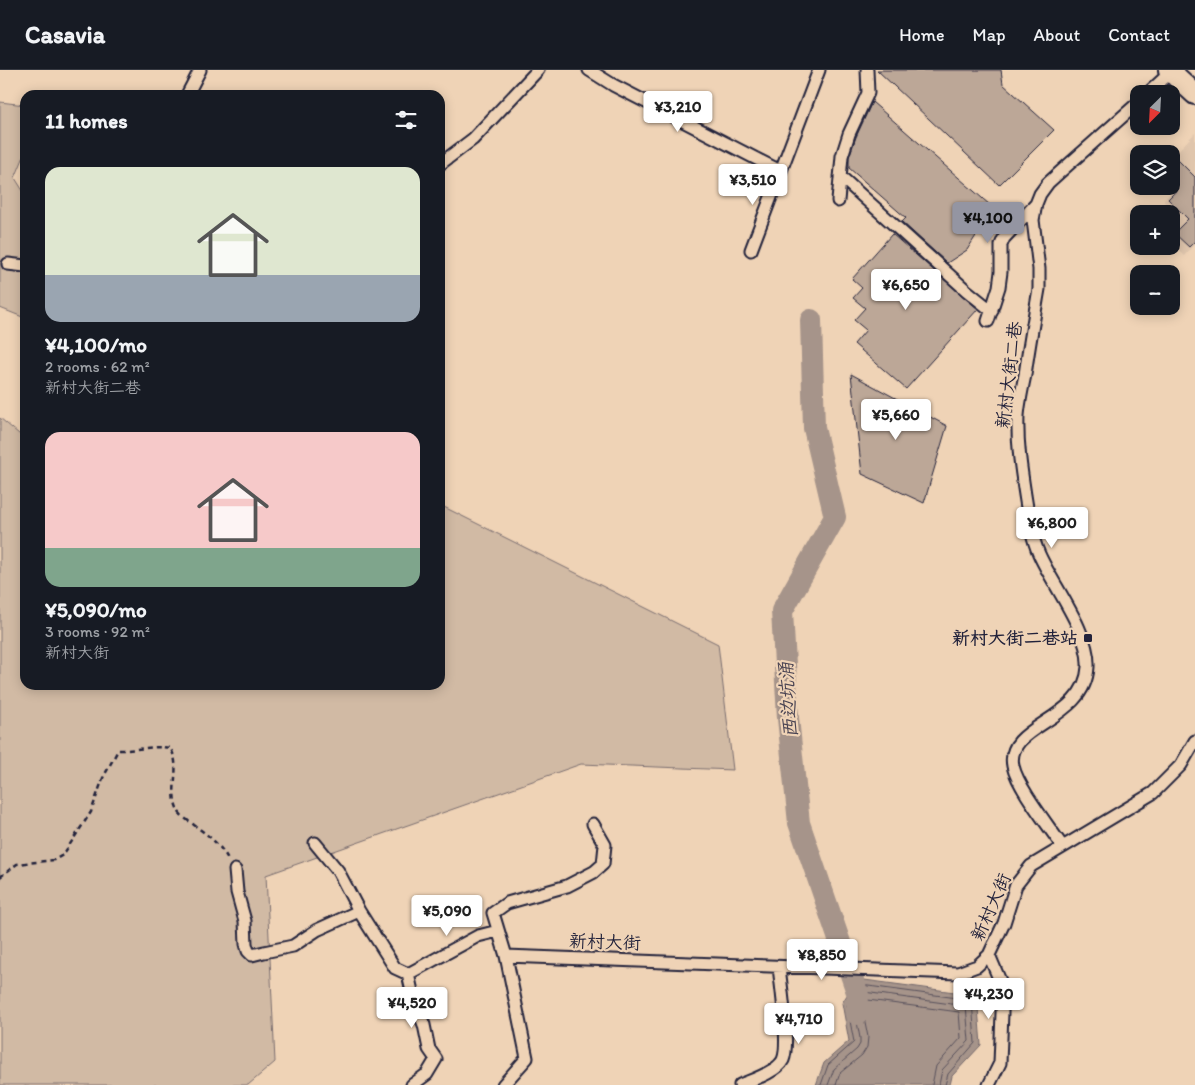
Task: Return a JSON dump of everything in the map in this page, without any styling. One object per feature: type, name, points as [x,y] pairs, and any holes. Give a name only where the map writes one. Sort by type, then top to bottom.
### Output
[{"type":"highway","points":[[1170,71],[1195,94]]},
{"type":"street","points":[[190,90],[200,70]]},
{"type":"street","points":[[445,160],[473,139],[538,70]]},
{"type":"street","points":[[589,70],[613,85],[780,171]]},
{"type":"street","points":[[751,250],[819,70]]},
{"type":"street","points":[[838,201],[844,148],[868,93],[867,70]]},
{"type":"street","points":[[1157,85],[1170,71]]},
{"type":"street","name":"新村大街二巷","points":[[1062,846],[1015,772],[1012,757],[1014,748],[1019,740],[1058,714],[1078,696],[1084,687],[1088,665],[1084,644],[1078,628],[1039,553],[1028,517],[1020,460],[1018,416],[1039,290],[1040,269],[1034,230],[1036,204],[1048,183],[1130,110]]},
{"type":"street","points":[[840,176],[966,290],[990,316],[999,287],[1001,245],[1004,238],[1036,204]]},
{"type":"street","points":[[8,264],[20,265]]},
{"type":"street","name":"新村大街","points":[[506,956],[958,973],[977,966],[989,955],[1004,923],[1016,886],[1031,866],[1153,793],[1181,765],[1195,741]]},
{"type":"street","points":[[503,1085],[526,1058],[506,956],[493,913],[506,903],[567,886],[594,872],[603,864],[605,845],[593,824]]},
{"type":"street","points":[[315,843],[338,871],[359,911],[395,968],[408,974]]},
{"type":"street","points":[[235,870],[237,892],[245,921],[246,944],[252,956],[293,946],[317,930],[359,911]]},
{"type":"street","points":[[408,974],[478,936],[498,931]]},
{"type":"street","points":[[989,955],[1003,988],[1000,1063],[989,1085]]},
{"type":"street","points":[[740,1085],[769,1072],[782,1060],[786,1043],[779,967]]},
{"type":"street","points":[[408,974],[429,1048],[436,1060],[427,1074],[412,1085]]},
{"type":"path","points":[[0,877],[17,864],[54,860],[63,855],[91,812],[103,778],[118,750],[138,750],[163,746],[170,748],[174,753],[176,762],[174,793],[179,812],[219,845],[235,870]]},
{"type":"shaded area","points":[[0,102],[20,104],[20,166],[15,178],[20,186],[20,316],[0,308]]},
{"type":"shaded area","points":[[1195,133],[1195,244],[1184,256],[1180,252],[1180,205],[1165,205],[1164,199],[1168,195],[1180,195],[1180,149]]},
{"type":"shaded area","points":[[0,418],[20,435],[20,690],[445,690],[445,508],[718,644],[733,770],[581,764],[266,875],[275,1062],[248,1085],[0,1085]]},
{"type":"water","points":[[857,979],[977,995],[981,1045],[952,1076],[950,1085],[816,1085],[824,1063],[849,1041],[842,1003]]},
{"type":"building","points":[[877,70],[1001,70],[1003,84],[1054,130],[999,185]]},
{"type":"building","points":[[872,102],[998,212],[979,231],[967,250],[947,263],[902,222],[906,218],[849,168],[849,157]]},
{"type":"building","points":[[1180,162],[1195,177],[1195,241],[1189,247],[1180,239],[1180,227],[1188,219],[1180,211],[1180,205],[1174,205],[1168,199],[1172,195],[1180,195]]},
{"type":"building","points":[[892,234],[978,309],[906,389],[854,344],[866,330],[854,320],[865,308],[853,298],[862,288],[852,279]]},
{"type":"building","points":[[851,374],[947,426],[924,503],[862,474]]},
{"type":"waterway","name":"西边坑涌","points":[[811,320],[814,428],[835,517],[782,611],[788,718],[799,823],[858,995],[857,1014]]},
{"type":"place","name":"新村大街二巷站","points":[[1088,638]]}]
